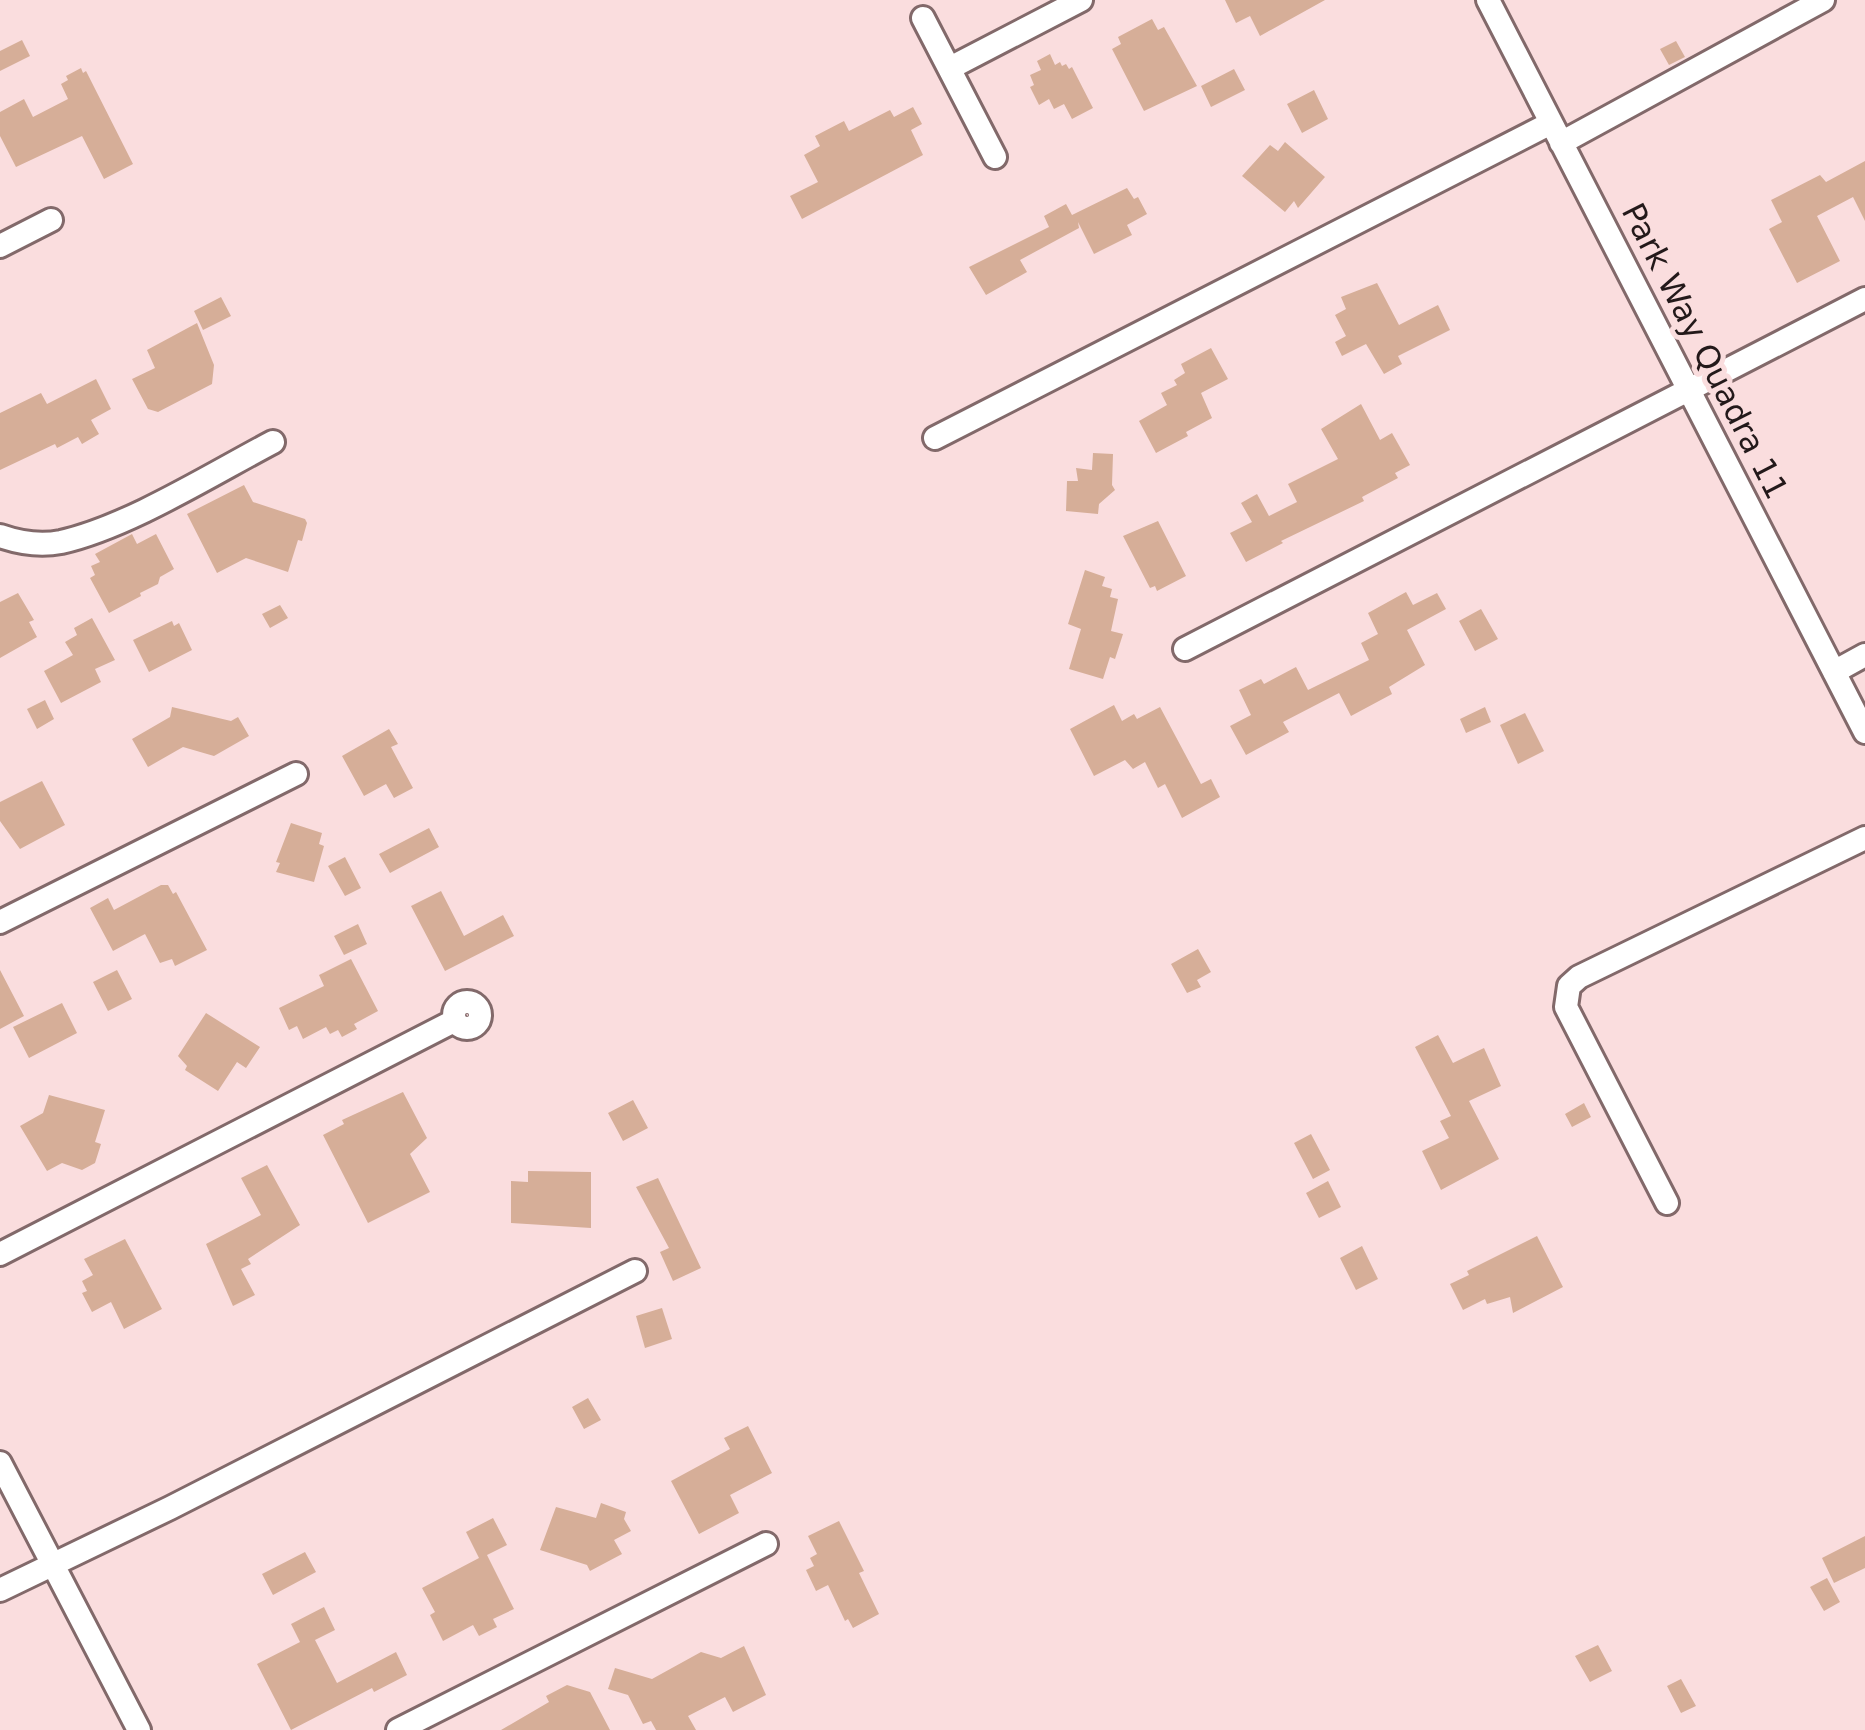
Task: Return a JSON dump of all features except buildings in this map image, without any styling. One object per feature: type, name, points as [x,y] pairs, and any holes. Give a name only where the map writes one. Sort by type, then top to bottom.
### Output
[{"type":"street","points":[[950,68],[1081,0]]},
{"type":"street","name":"Park Way Quadra 11","points":[[1488,0],[1865,732]]},
{"type":"street","points":[[936,438],[1823,0]]},
{"type":"street","points":[[924,18],[995,157]]},
{"type":"street","points":[[0,246],[52,220]]},
{"type":"street","points":[[1185,648],[1865,299]]},
{"type":"street","points":[[0,536],[35,544],[84,535],[115,524],[273,442]]},
{"type":"street","points":[[1834,672],[1865,655]]},
{"type":"street","points":[[0,922],[296,774]]},
{"type":"street","points":[[1667,1203],[1566,1007],[1569,986],[1579,977],[1865,838]]},
{"type":"street","points":[[0,1254],[454,1021]]},
{"type":"street","points":[[0,1590],[170,1508],[635,1271]]},
{"type":"street","points":[[0,1463],[139,1730]]},
{"type":"street","points":[[398,1730],[766,1544]]}]
